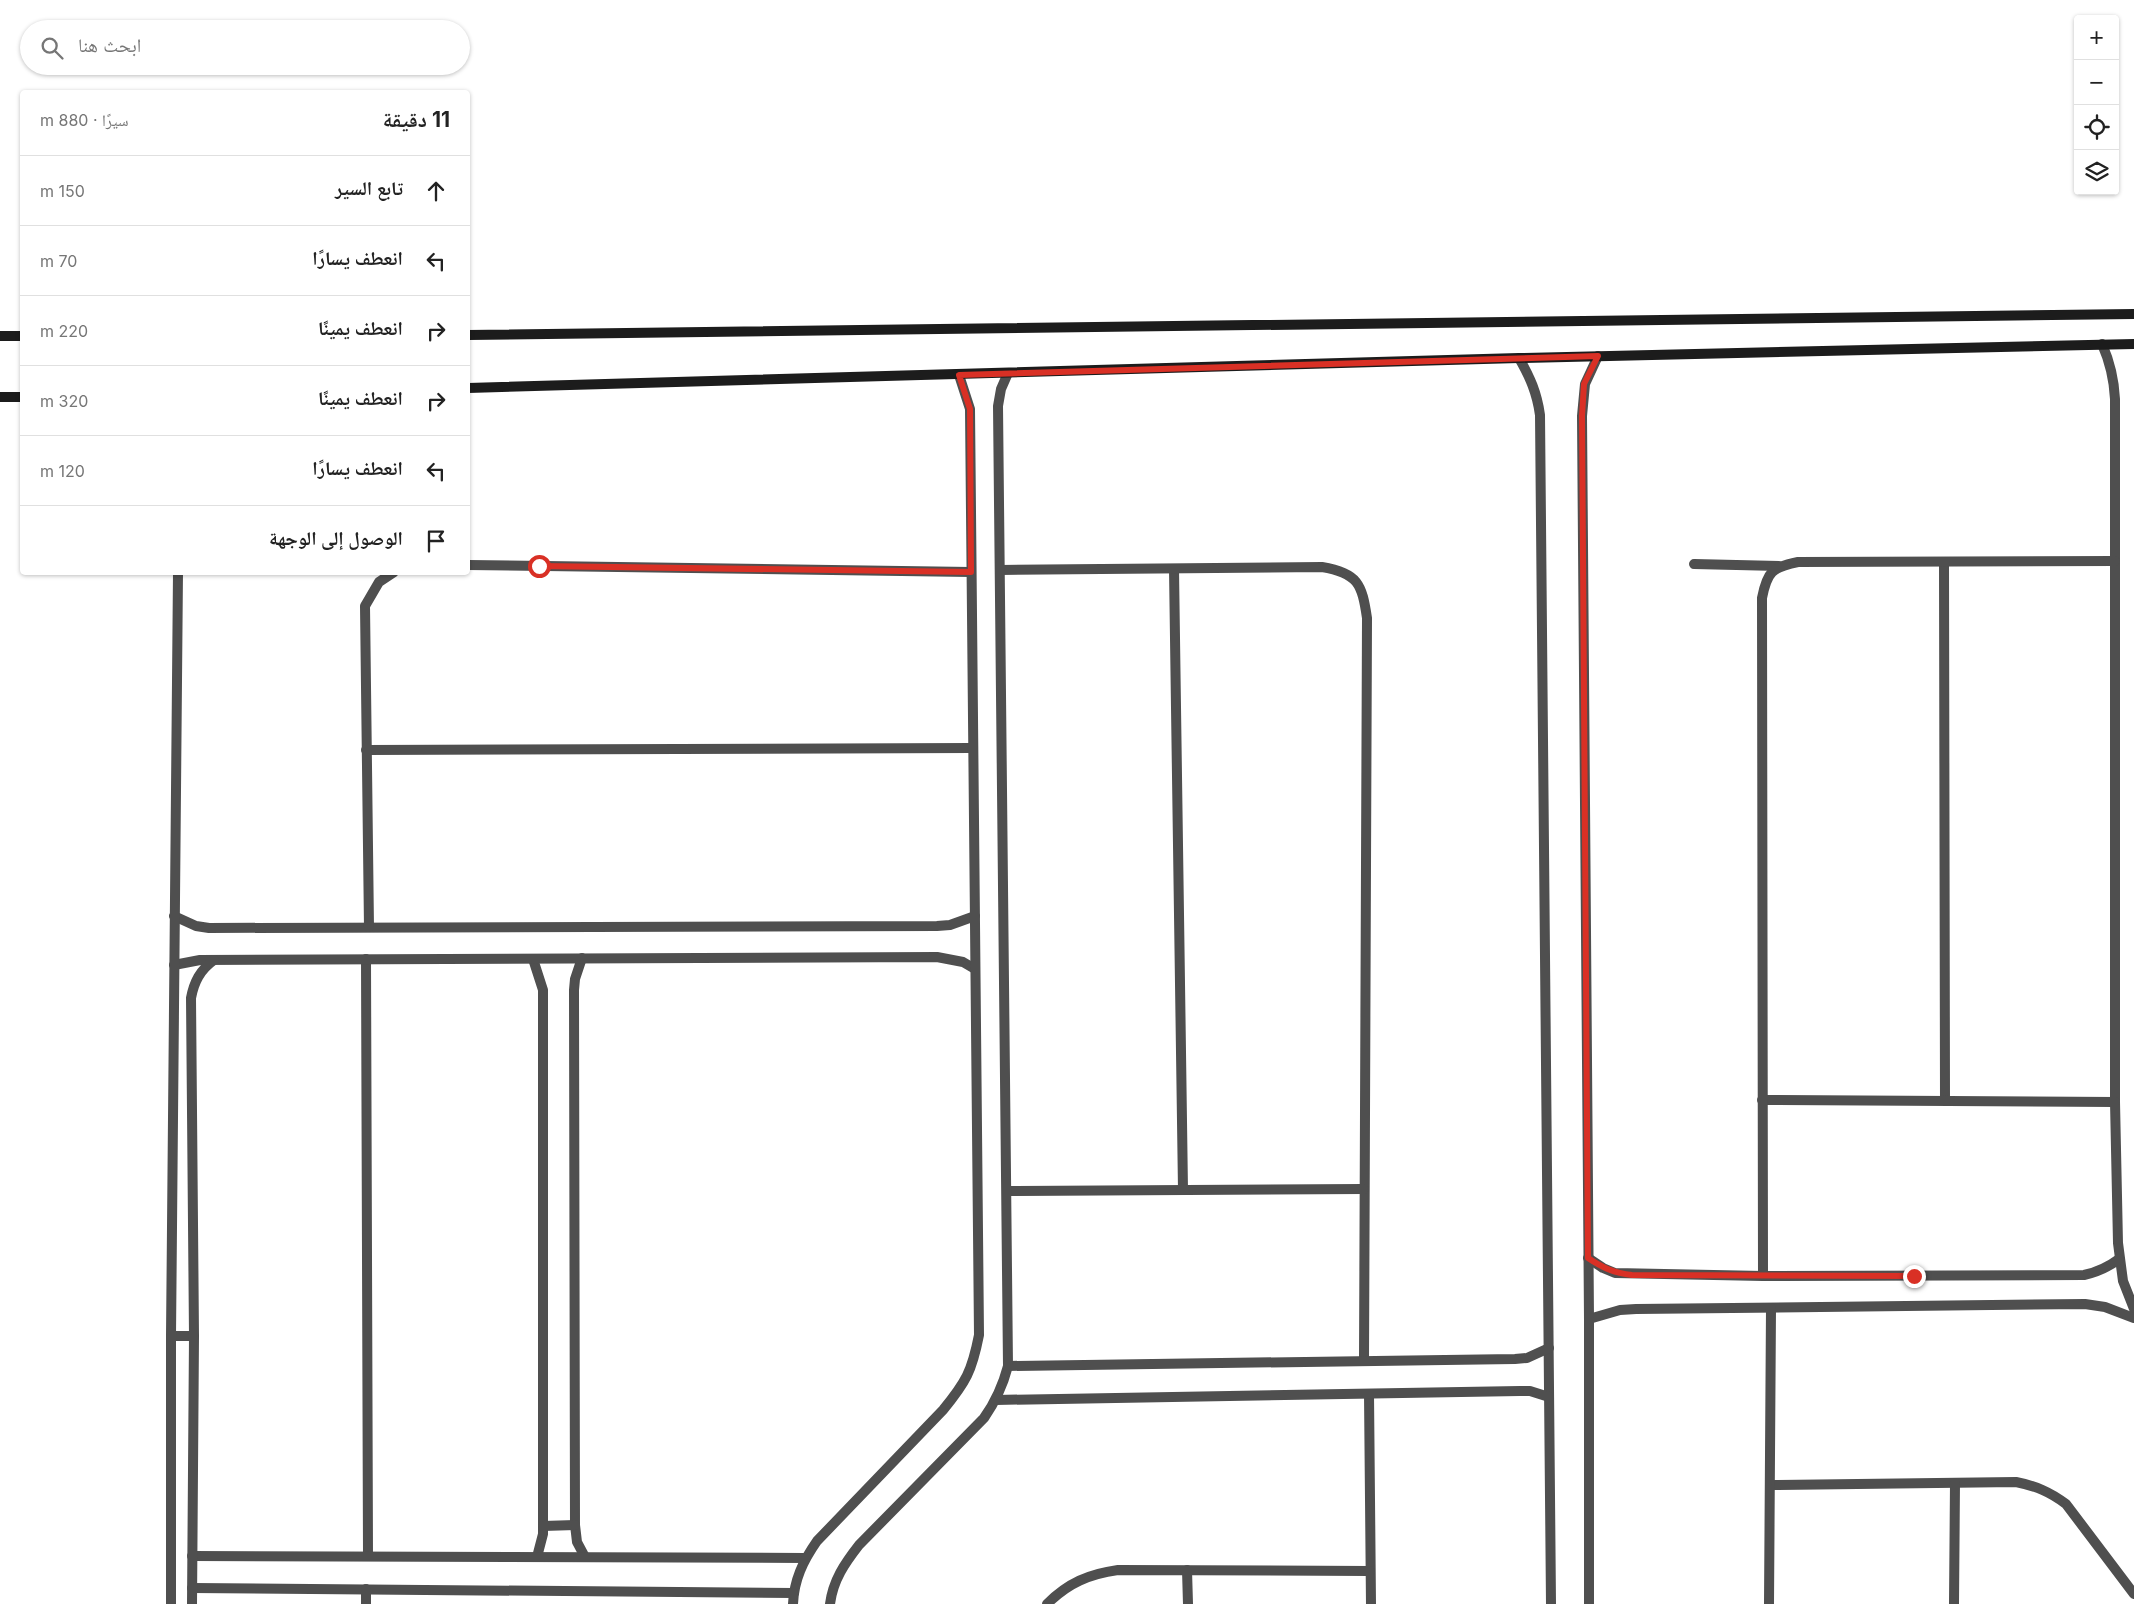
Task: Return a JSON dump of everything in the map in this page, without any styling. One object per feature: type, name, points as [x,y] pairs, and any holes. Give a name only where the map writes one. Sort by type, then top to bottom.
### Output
[{"type":"street","points":[[470,335],[2134,314]]},
{"type":"street","points":[[0,336],[20,336]]},
{"type":"street","points":[[2102,344],[2110,361],[2114,380],[2116,1102],[2119,1259],[2123,1280],[2134,1309]]},
{"type":"street","points":[[470,388],[1519,358],[2134,344]]},
{"type":"street","points":[[1589,1604],[1589,1319],[1582,416],[1584,384],[1598,356]]},
{"type":"street","points":[[1519,358],[1530,376],[1537,395],[1540,415],[1551,1604]]},
{"type":"street","points":[[830,1604],[831,1593],[842,1567],[859,1545],[984,1418],[1004,1383],[1008,1366],[998,406],[1001,389],[1008,374]]},
{"type":"street","points":[[794,1604],[794,1592],[798,1575],[805,1558],[817,1541],[961,1389],[974,1363],[979,1335],[970,409],[959,375]]},
{"type":"street","points":[[0,397],[20,397]]},
{"type":"street","points":[[1694,564],[1779,566],[1798,562],[2115,561]]},
{"type":"street","points":[[1944,562],[1945,1101]]},
{"type":"street","points":[[470,565],[971,572]]},
{"type":"street","points":[[1763,1276],[1762,598],[1766,579],[1779,566]]},
{"type":"street","points":[[1000,570],[1322,567],[1341,570],[1356,579],[1364,596],[1367,618],[1364,1361]]},
{"type":"street","points":[[1174,569],[1183,1190]]},
{"type":"street","points":[[171,1604],[171,1336],[178,575]]},
{"type":"street","points":[[369,927],[365,606],[379,582],[390,575]]},
{"type":"street","points":[[366,750],[972,748]]},
{"type":"street","points":[[174,916],[190,924],[209,928],[937,926],[950,925],[975,916]]},
{"type":"street","points":[[174,965],[200,960],[937,957],[963,962],[975,969]]},
{"type":"street","points":[[582,958],[574,990],[575,1524],[577,1542],[585,1557]]},
{"type":"street","points":[[366,959],[368,1556]]},
{"type":"street","points":[[533,959],[543,990],[543,1526],[542,1542],[537,1557]]},
{"type":"street","points":[[192,1604],[194,1336],[191,998],[196,978],[214,960]]},
{"type":"street","points":[[1762,1100],[2116,1102]]},
{"type":"street","points":[[1007,1191],[1364,1189]]},
{"type":"street","points":[[1588,1258],[1603,1268],[1624,1274],[1763,1276],[2084,1274],[2097,1273],[2119,1259]]},
{"type":"street","points":[[1589,1319],[1620,1310],[2086,1304],[2104,1307],[2134,1318]]},
{"type":"street","points":[[1769,1604],[1770,1308]]},
{"type":"street","points":[[171,1336],[194,1336]]},
{"type":"street","points":[[1008,1366],[1516,1359],[1533,1356],[1549,1348]]},
{"type":"street","points":[[996,1400],[1530,1391],[1549,1397]]},
{"type":"street","points":[[1368,1394],[1371,1604]]},
{"type":"street","points":[[1770,1485],[2016,1482],[2034,1485],[2051,1493],[2066,1504],[2134,1594]]},
{"type":"street","points":[[1954,1604],[1955,1483]]},
{"type":"street","points":[[543,1526],[575,1524]]},
{"type":"street","points":[[192,1556],[805,1558]]},
{"type":"street","points":[[1047,1604],[1075,1582],[1096,1573],[1118,1570],[1370,1571]]},
{"type":"street","points":[[1187,1570],[1188,1604]]},
{"type":"street","points":[[192,1588],[794,1592]]},
{"type":"street","points":[[366,1589],[366,1604]]},
{"type":"route","points":[[539,566],[971,572],[970,409],[968,397],[959,375],[1598,356],[1584,384],[1582,400],[1588,1258],[1615,1273],[1632,1275],[1914,1276]]}]
